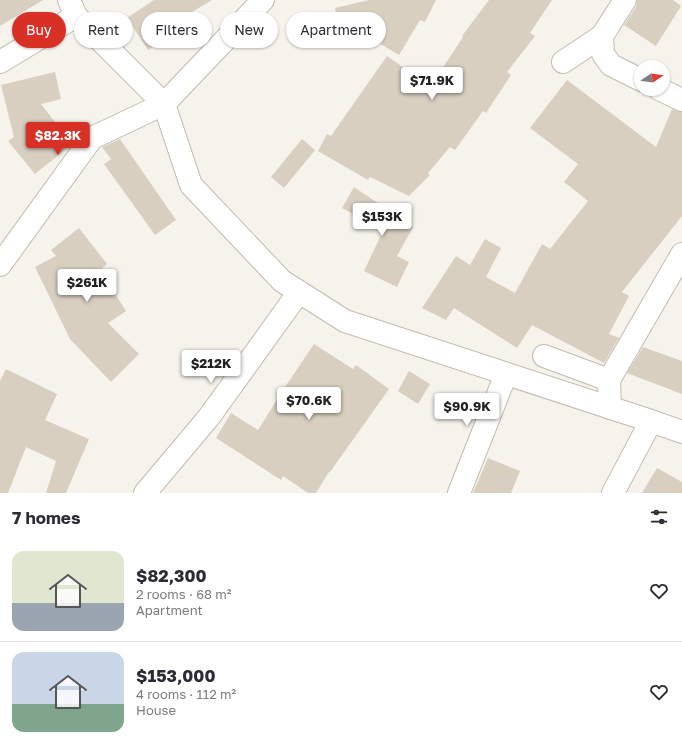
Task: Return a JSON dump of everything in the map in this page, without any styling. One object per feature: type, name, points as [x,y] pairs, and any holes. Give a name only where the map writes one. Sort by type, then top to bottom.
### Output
[{"type":"street","points":[[0,265],[92,138],[164,104],[263,0]]},
{"type":"street","points":[[562,62],[602,36],[625,0]]},
{"type":"street","points":[[0,62],[72,8],[164,104],[191,185],[282,281],[345,321],[682,432]]},
{"type":"street","points":[[602,36],[603,54],[611,65],[634,76]]},
{"type":"street","points":[[670,94],[682,100]]},
{"type":"street","points":[[610,408],[609,380],[682,254]]},
{"type":"street","points":[[145,493],[209,416],[299,292]]},
{"type":"street","points":[[544,356],[609,380]]},
{"type":"street","points":[[459,493],[506,374]]},
{"type":"street","points":[[613,493],[651,421]]},
{"type":"building","points":[[0,0],[43,0],[23,12],[12,12],[12,19],[0,26]]},
{"type":"building","points":[[154,0],[212,0],[192,12],[141,12],[141,39],[133,27],[133,14]]},
{"type":"building","points":[[369,0],[436,0],[425,22],[420,20],[399,55],[386,47],[386,12],[336,12],[335,8]]},
{"type":"building","points":[[489,0],[552,0],[530,33],[535,36],[507,72],[511,75],[486,113],[483,111],[455,150],[450,147],[428,173],[430,175],[409,196],[370,177],[368,180],[318,151],[327,134],[331,136],[387,56],[430,86],[463,37],[462,36]]},
{"type":"building","points":[[637,0],[673,0],[681,6],[656,46],[624,25],[636,7]]},
{"type":"building","points":[[55,72],[61,99],[41,104],[72,144],[35,174],[8,141],[14,137],[1,85]]},
{"type":"building","points":[[567,80],[656,147],[672,109],[682,112],[682,216],[622,292],[629,296],[609,334],[619,338],[604,363],[532,325],[517,348],[454,308],[446,320],[422,308],[456,256],[470,265],[485,239],[501,248],[486,277],[515,293],[542,244],[550,249],[588,201],[564,182],[578,164],[530,128]]},
{"type":"building","points":[[120,139],[176,220],[155,235],[104,164],[111,159],[102,147]]},
{"type":"building","points":[[302,139],[315,150],[284,188],[271,177]]},
{"type":"building","points":[[354,187],[413,227],[397,256],[409,262],[397,287],[364,271],[383,231],[342,208]]},
{"type":"building","points":[[79,228],[107,264],[100,270],[126,311],[108,323],[139,354],[111,382],[70,339],[35,267],[56,256],[51,250]]},
{"type":"building","points":[[314,344],[353,369],[356,365],[389,389],[329,472],[316,493],[308,493],[283,476],[281,480],[216,438],[231,413],[258,430]]},
{"type":"building","points":[[643,347],[682,361],[682,394],[627,373]]},
{"type":"building","points":[[6,369],[57,394],[45,420],[89,439],[66,493],[46,493],[56,461],[26,447],[8,493],[0,493],[0,381]]},
{"type":"building","points":[[409,371],[430,384],[418,404],[398,391]]},
{"type":"building","points":[[488,458],[520,471],[511,493],[473,493]]},
{"type":"building","points":[[657,468],[682,482],[682,493],[642,493]]}]
